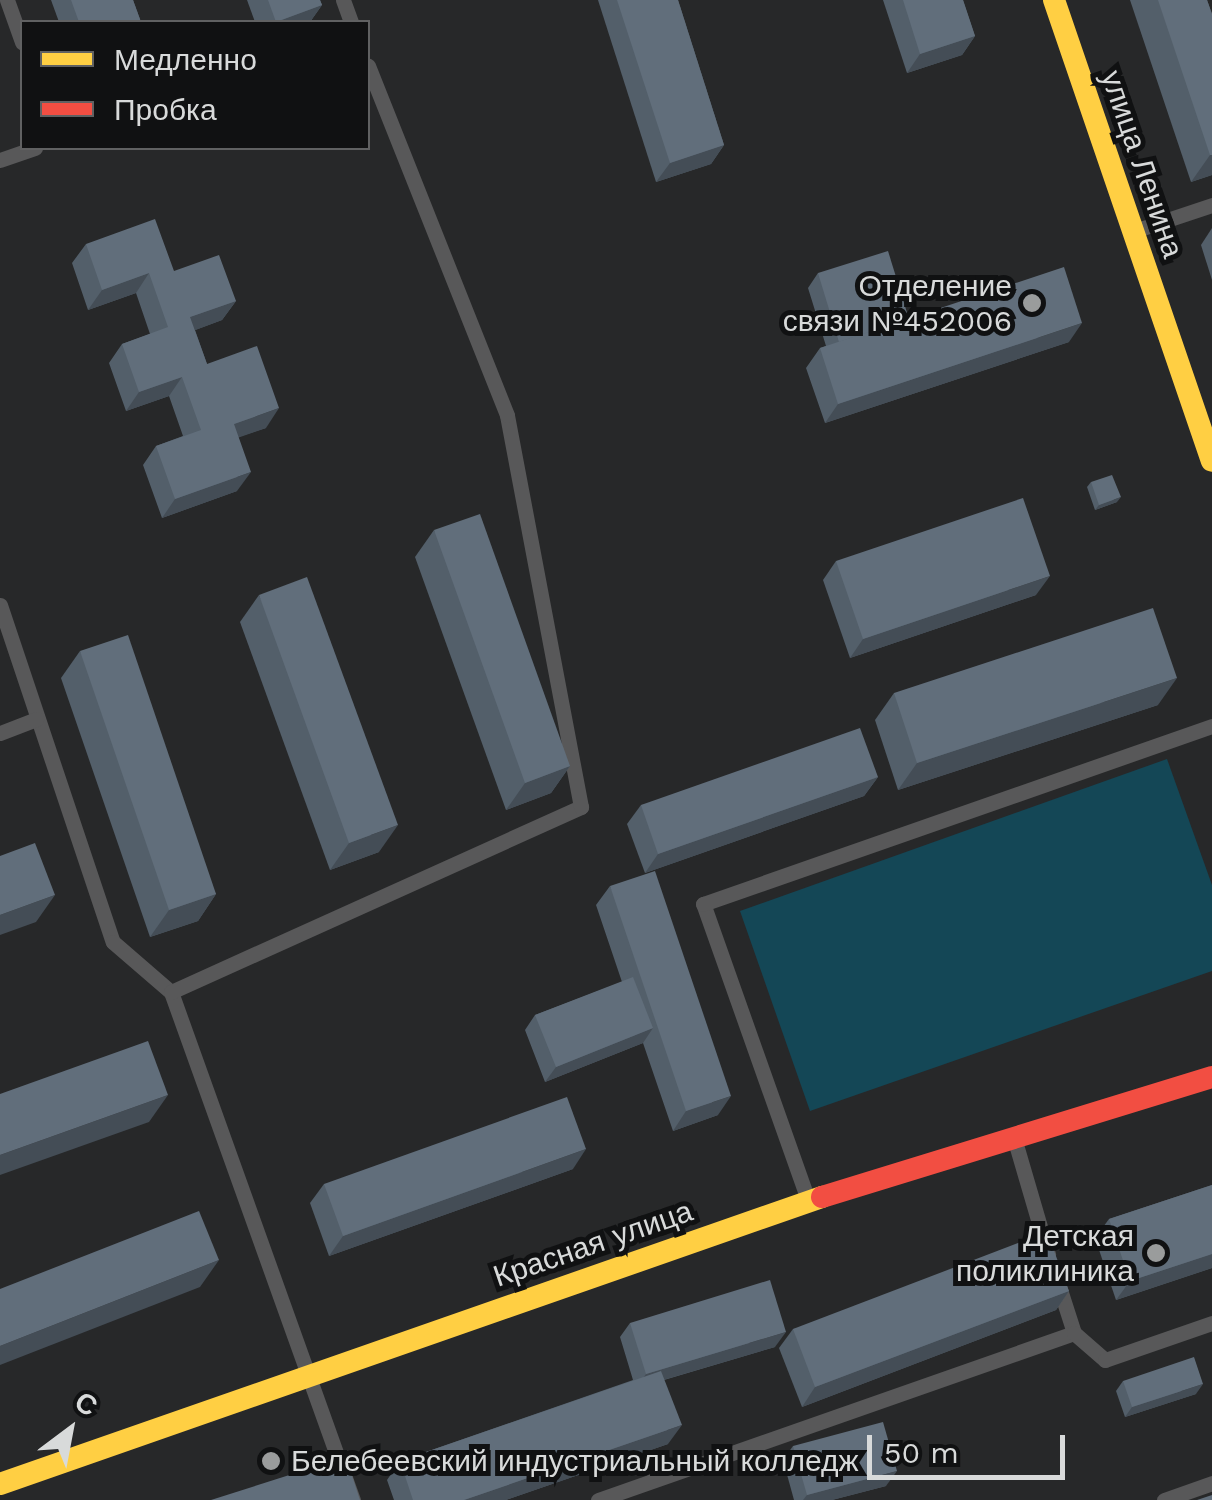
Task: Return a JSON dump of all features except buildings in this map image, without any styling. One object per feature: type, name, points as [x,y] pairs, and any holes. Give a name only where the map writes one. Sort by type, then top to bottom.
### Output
[{"type":"street","name":"улица Ленина","points":[[1054,0],[1212,461]]},
{"type":"street","name":"Красная улица","points":[[0,1484],[305,1374],[809,1201],[1012,1134],[1212,1077]]},
{"type":"lane","points":[[7,0],[20,36]]},
{"type":"lane","points":[[171,992],[581,807],[507,414],[370,71]]},
{"type":"lane","points":[[0,160],[29,150]]},
{"type":"lane","points":[[1133,231],[1212,206]]},
{"type":"lane","points":[[0,605],[114,942],[171,992],[352,1500]]},
{"type":"lane","points":[[0,732],[36,719]]},
{"type":"lane","points":[[809,1201],[703,904],[1212,726]]},
{"type":"lane","points":[[1012,1134],[1074,1334],[1105,1360],[1212,1323]]},
{"type":"lane","points":[[598,1500],[1074,1334]]},
{"type":"lane","points":[[1164,1500],[1212,1483]]},
{"type":"shaded area","points":[[1167,759],[1212,885],[1212,971],[810,1111],[740,911]]},
{"type":"traffic: slow","points":[[1054,0],[1212,461]]},
{"type":"traffic: slow","points":[[0,1484],[822,1197]]},
{"type":"traffic: jam","points":[[822,1197],[1212,1077]]},
{"type":"place","name":"Отделение связи №452006","points":[[1032,303]]},
{"type":"place","name":"Детская поликлиника","points":[[1156,1253]]},
{"type":"place","name":"Белебеевский индустриальный колледж","points":[[271,1461]]}]
